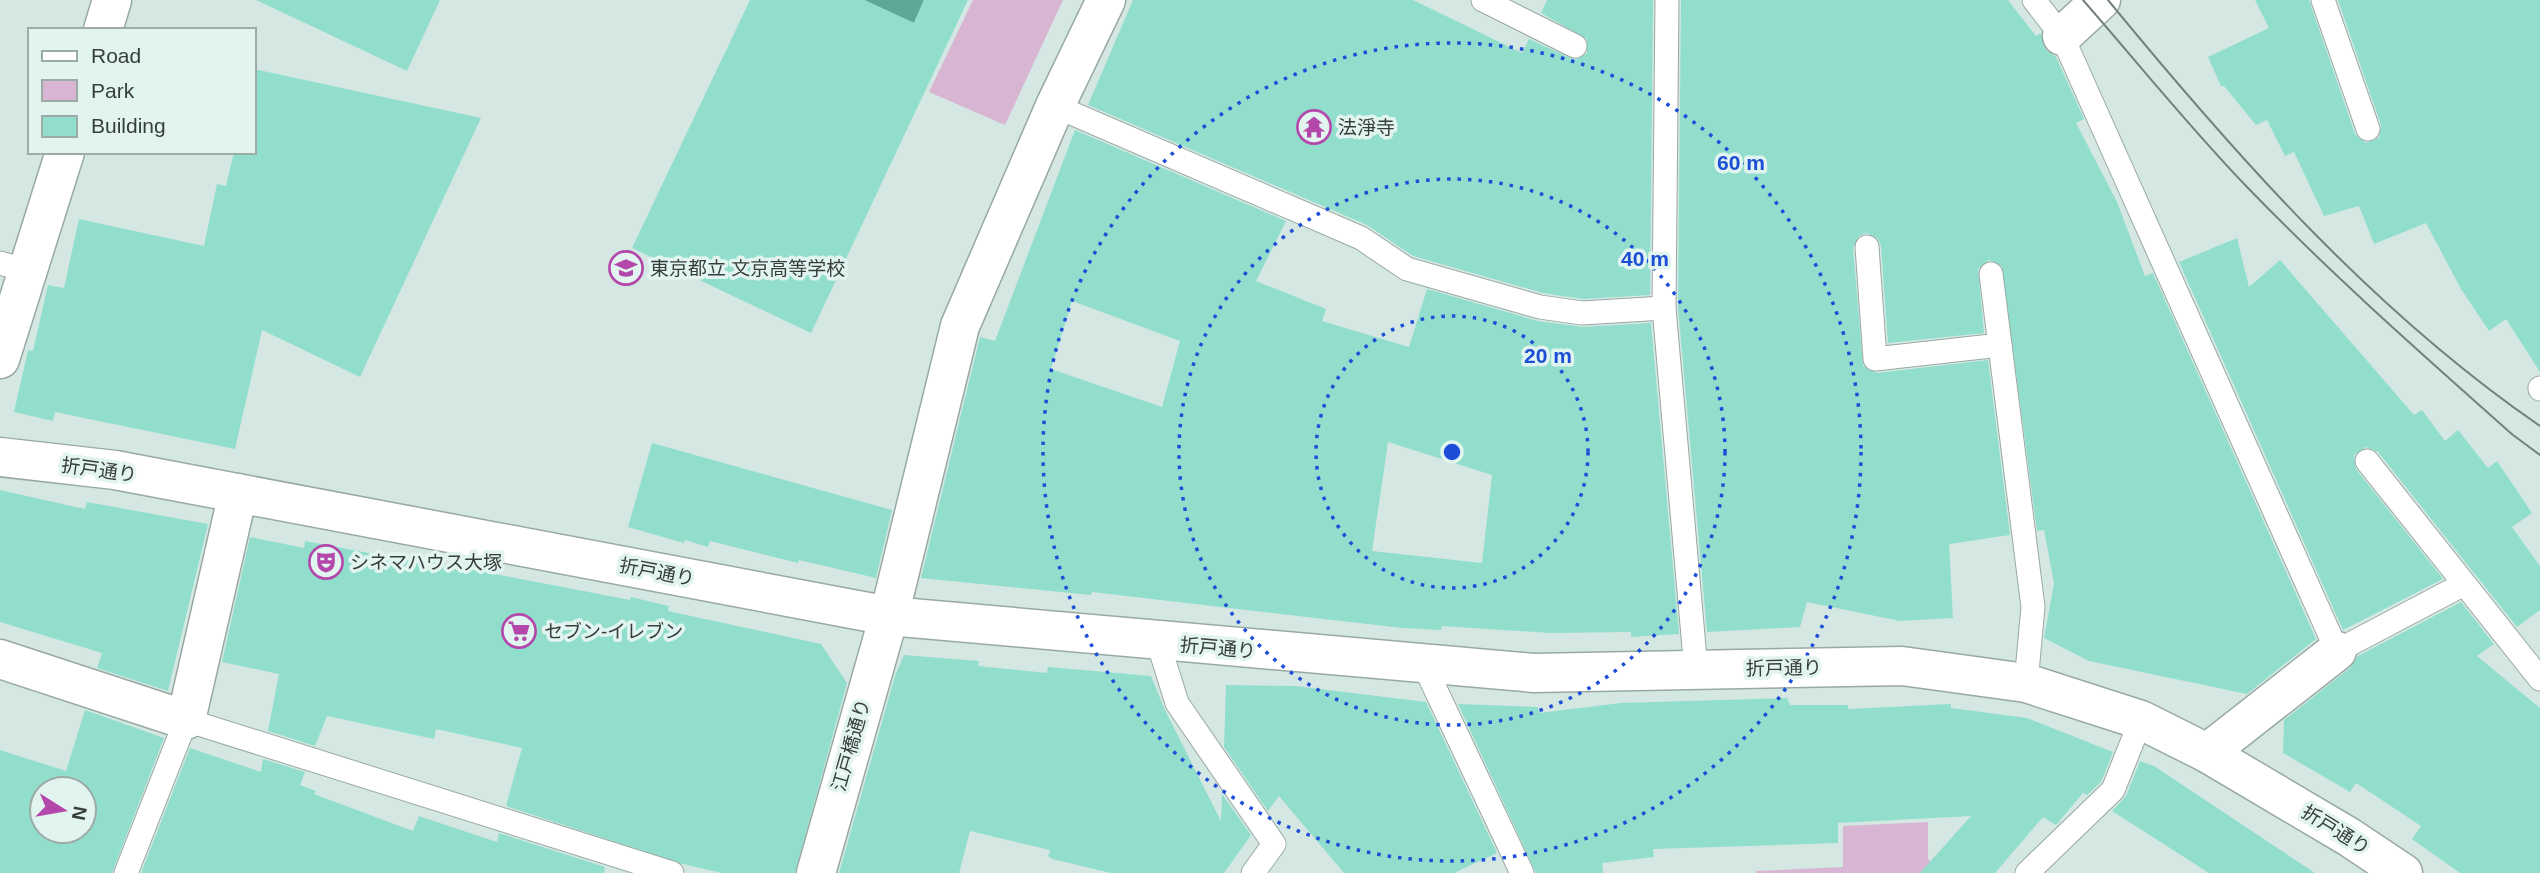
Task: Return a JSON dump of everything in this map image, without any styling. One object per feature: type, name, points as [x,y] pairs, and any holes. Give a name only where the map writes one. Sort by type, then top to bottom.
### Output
[{"type":"street","points":[[104,28],[112,0]]},
{"type":"street","name":"江戸橋通り","points":[[816,873],[889,616],[960,326],[1055,106],[1105,0]]},
{"type":"street","points":[[2062,36],[2101,0]]},
{"type":"street","points":[[0,359],[14,267],[64,154]]},
{"type":"street","name":"折戸通り","points":[[0,457],[115,470],[889,616],[1158,642],[1534,673],[1902,666],[2026,683],[2141,720],[2207,752],[2349,837],[2403,873]]},
{"type":"street","points":[[0,659],[186,720],[239,493]]},
{"type":"street","points":[[2207,752],[2337,651]]},
{"type":"lane","points":[[1483,0],[1575,46]]},
{"type":"lane","points":[[1667,0],[1664,307],[1696,670]]},
{"type":"lane","points":[[2034,0],[2062,36],[2337,651],[2464,584]]},
{"type":"lane","points":[[2323,0],[2368,129]]},
{"type":"lane","points":[[1055,106],[1361,238],[1407,270],[1540,307],[1582,313],[1664,307]]},
{"type":"lane","points":[[1867,247],[1875,359],[2000,345]]},
{"type":"lane","points":[[1991,274],[2033,607],[2026,683]]},
{"type":"lane","points":[[2367,461],[2540,679]]},
{"type":"lane","points":[[1158,642],[1177,703],[1274,844],[1254,873]]},
{"type":"lane","points":[[1424,665],[1522,873]]},
{"type":"lane","points":[[126,873],[186,720],[672,873]]},
{"type":"lane","points":[[2027,873],[2113,790],[2141,720]]},
{"type":"green space","points":[[973,0],[1063,0],[1005,125],[929,92]]},
{"type":"green space","points":[[1928,822],[1928,859],[1941,873],[1756,873],[1843,867],[1843,826]]},
{"type":"shaded area","points":[[864,0],[924,0],[914,23]]},
{"type":"building","points":[[256,0],[440,0],[407,71]]},
{"type":"building","points":[[750,0],[864,0],[914,23],[924,0],[968,0],[811,333],[632,248]]},
{"type":"building","points":[[1133,0],[1413,0],[1522,53],[1529,39],[1575,60],[1587,53],[1587,39],[1541,13],[1547,0],[1653,0],[1650,295],[1583,299],[1543,293],[1413,256],[1367,225],[1088,105]]},
{"type":"building","points":[[1681,0],[2008,0],[2036,36],[2041,33],[2046,50],[2056,57],[2084,119],[2076,123],[2117,202],[2145,276],[2153,273],[2316,639],[2247,694],[2089,661],[2044,638],[2054,583],[2044,530],[2037,531],[2002,266],[1989,260],[1978,269],[1984,333],[1888,343],[1881,246],[1878,239],[1867,233],[1859,236],[1853,248],[1863,366],[1877,373],[1988,360],[2010,535],[1949,544],[1953,618],[1900,621],[1807,602],[1800,627],[1707,632],[1678,307]]},
{"type":"building","points":[[2255,0],[2309,0],[2355,134],[2366,143],[2379,138],[2381,125],[2338,0],[2540,0],[2540,372],[2506,319],[2489,331],[2461,289],[2426,223],[2374,244],[2359,206],[2324,216],[2294,152],[2285,156],[2267,120],[2256,125],[2224,86],[2221,86],[2208,57],[2269,28]]},
{"type":"building","points":[[256,69],[481,118],[360,377],[262,330],[235,449],[55,412],[53,421],[14,412],[28,350],[33,351],[48,285],[64,288],[79,219],[204,246],[217,184],[226,186],[234,154],[256,154]]},
{"type":"building","points":[[1075,130],[1286,221],[1256,281],[1326,309],[1322,321],[1409,347],[1427,289],[1538,321],[1583,327],[1651,323],[1679,634],[1631,637],[1631,632],[1551,633],[1442,626],[1441,630],[1402,628],[1092,592],[1091,595],[921,578],[980,337],[995,341]],"holes":[[[1072,301],[1180,341],[1162,407],[1051,369]],[[1388,442],[1492,475],[1482,563],[1372,551]]]},
{"type":"building","points":[[2237,238],[2249,287],[2280,260],[2414,415],[2422,410],[2445,441],[2458,430],[2488,468],[2497,461],[2532,513],[2512,527],[2540,566],[2540,610],[2517,627],[2378,452],[2366,447],[2354,455],[2356,469],[2443,579],[2343,630],[2179,262]]},
{"type":"building","points":[[652,443],[892,510],[876,578],[799,560],[798,563],[710,541],[708,547],[685,540],[684,543],[628,527]]},
{"type":"building","points":[[0,490],[85,509],[87,502],[208,524],[168,691],[97,668],[102,653],[0,622]]},
{"type":"building","points":[[250,537],[304,548],[305,541],[411,561],[412,558],[630,600],[631,597],[669,606],[668,611],[821,644],[847,683],[795,873],[722,873],[683,864],[506,806],[522,748],[436,729],[434,739],[327,716],[315,746],[268,731],[279,674],[222,662]]},
{"type":"building","points":[[2461,602],[2494,644],[2477,656],[2540,708],[2540,873],[2460,873],[2412,839],[2421,826],[2356,783],[2350,792],[2283,753],[2284,720],[2350,668],[2358,656]]},
{"type":"building","points":[[904,655],[979,661],[978,666],[1047,673],[1048,667],[1151,676],[1164,708],[1221,821],[1222,794],[1251,835],[1224,873],[1111,873],[1052,859],[1048,856],[1050,850],[970,831],[959,873],[839,873],[895,676]]},
{"type":"building","points":[[1226,685],[1295,686],[1426,702],[1497,853],[1454,873],[1344,873],[1279,796],[1268,811],[1224,747]]},
{"type":"building","points":[[1787,698],[1790,705],[1848,705],[1848,709],[1951,704],[1951,708],[2027,718],[2113,752],[2101,782],[2087,795],[2083,793],[2056,825],[2043,817],[1995,873],[1920,873],[1971,816],[1838,823],[1838,843],[1653,849],[1654,857],[1602,863],[1603,873],[1536,873],[1458,704],[1538,707],[1539,713],[1621,703]]},
{"type":"building","points":[[85,710],[164,738],[112,873],[0,873],[0,750],[66,771]]},
{"type":"building","points":[[190,748],[261,772],[263,759],[305,772],[300,785],[316,791],[314,794],[413,831],[419,816],[497,842],[499,833],[605,867],[604,873],[141,873]]},
{"type":"building","points":[[2140,761],[2154,766],[2315,873],[2209,873],[2112,811],[2126,796]]},
{"type":"tram line","points":[[2083,0],[2205,142],[2280,220],[2412,345],[2513,435],[2540,455]]},
{"type":"tram line","points":[[2108,0],[2206,116],[2310,229],[2420,333],[2540,426]]},
{"type":"place","name":"法淨寺","points":[[1314,127]]},
{"type":"place","name":"東京都立 文京高等学校","points":[[626,268]]},
{"type":"place","name":"シネマハウス大塚","points":[[326,562]]},
{"type":"place","name":"セブン-イレブン","points":[[519,631]]}]
